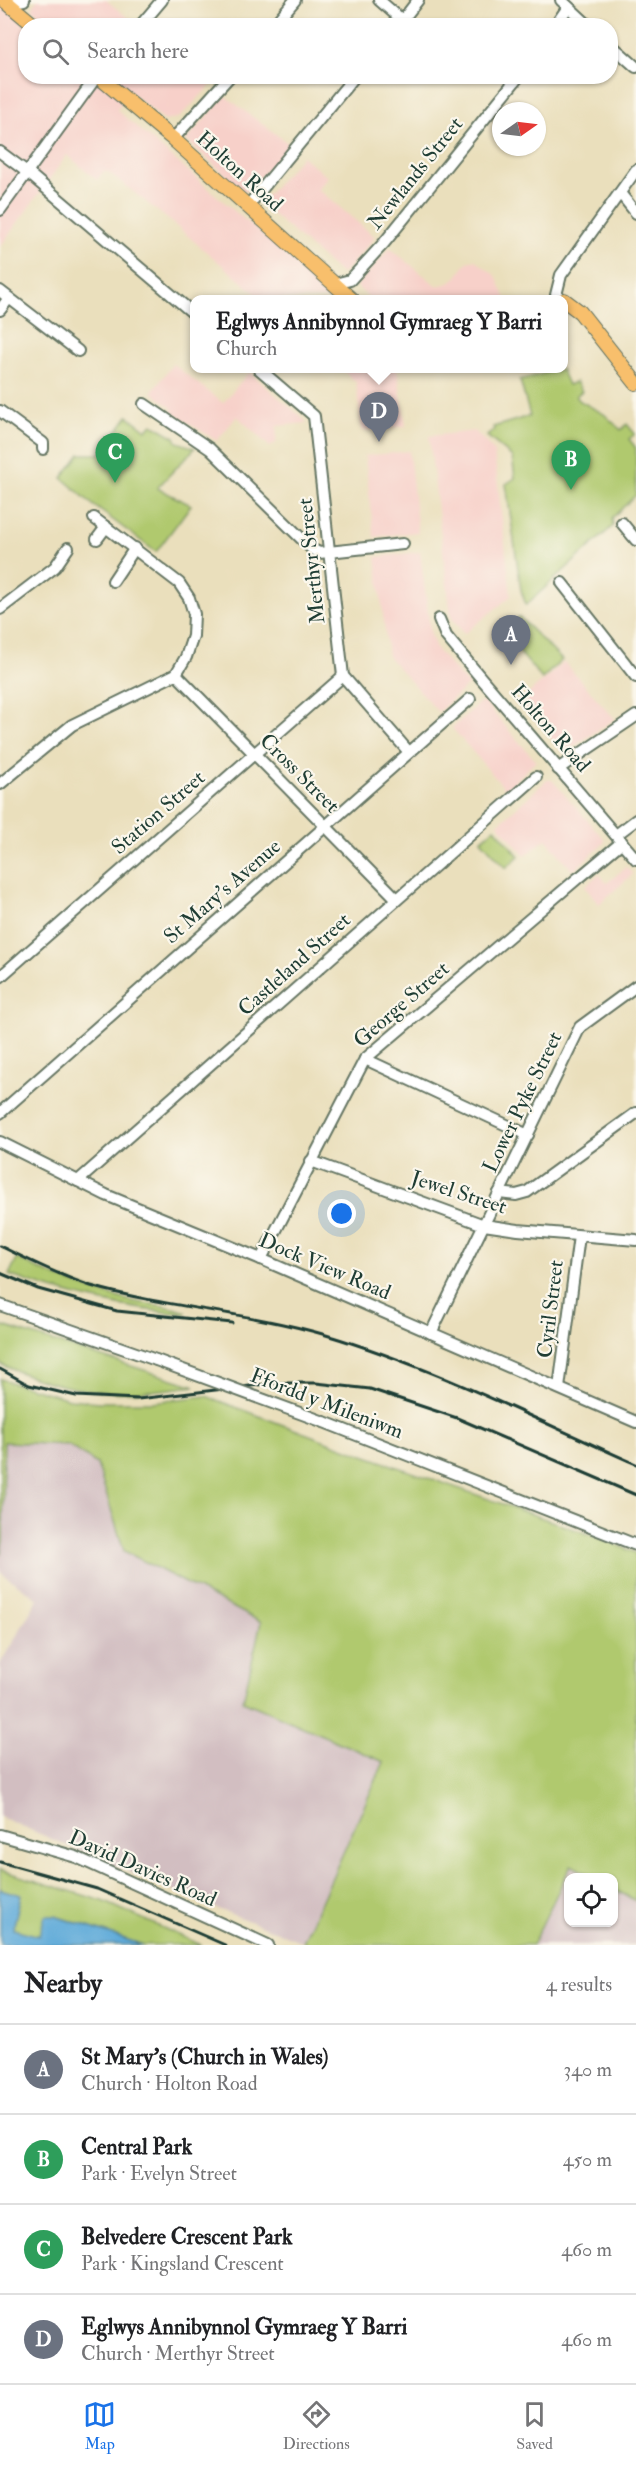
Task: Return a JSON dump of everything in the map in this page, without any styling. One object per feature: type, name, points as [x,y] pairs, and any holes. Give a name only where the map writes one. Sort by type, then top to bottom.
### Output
[{"type":"main road","points":[[6,2],[25,18]]},
{"type":"main road","name":"Holton Road","points":[[108,84],[173,139],[347,295]]},
{"type":"main road","points":[[568,304],[580,312],[636,383]]},
{"type":"street","points":[[6,2],[24,0]]},
{"type":"street","points":[[147,18],[162,0]]},
{"type":"street","points":[[280,18],[295,0]]},
{"type":"street","points":[[379,0],[395,18]]},
{"type":"street","points":[[404,18],[418,0]]},
{"type":"street","points":[[558,18],[565,3],[581,18]]},
{"type":"street","points":[[618,51],[636,67]]},
{"type":"street","points":[[0,210],[92,84]]},
{"type":"street","points":[[173,139],[223,84]]},
{"type":"street","points":[[248,206],[348,84]]},
{"type":"street","name":"Newlands Street","points":[[335,284],[350,280],[384,243],[513,84]]},
{"type":"street","points":[[0,152],[27,172],[190,310]]},
{"type":"street","points":[[559,295],[561,275],[636,170]]},
{"type":"street","points":[[620,193],[636,213]]},
{"type":"street","points":[[0,310],[4,295],[78,351]]},
{"type":"street","name":"Merthyr Street","points":[[263,373],[314,416],[343,676]]},
{"type":"street","points":[[144,404],[210,449],[312,549],[322,554],[403,544]]},
{"type":"street","points":[[0,411],[43,443],[43,449]]},
{"type":"street","points":[[0,784],[72,725],[176,674],[186,657],[193,636],[194,614],[189,598],[179,583],[94,518]]},
{"type":"street","points":[[622,522],[636,540]]},
{"type":"street","points":[[97,539],[106,527]]},
{"type":"street","points":[[112,581],[135,548]]},
{"type":"street","points":[[0,609],[55,567],[68,549]]},
{"type":"street","points":[[562,583],[636,677]]},
{"type":"street","name":"Holton Road","points":[[439,619],[446,636],[636,859]]},
{"type":"street","name":"Cross Street","points":[[176,674],[396,898]]},
{"type":"street","points":[[343,676],[408,751]]},
{"type":"street","name":"Station Street","points":[[0,977],[343,676]]},
{"type":"street","name":"St Mary's Avenue","points":[[0,1113],[408,751],[470,699]]},
{"type":"street","points":[[558,769],[636,716]]},
{"type":"street","name":"Castleland Street","points":[[78,1181],[396,898],[536,777]]},
{"type":"street","name":"George Street","points":[[261,1259],[365,1059],[579,877],[636,820]]},
{"type":"street","name":"Lower Pyke Street","points":[[431,1333],[580,1027],[636,986]]},
{"type":"street","points":[[365,1059],[528,1135]]},
{"type":"street","name":"Lower Pyke Street","points":[[499,1192],[508,1195],[527,1192],[636,1113]]},
{"type":"street","name":"Dock View Road","points":[[0,1142],[106,1195],[261,1259],[636,1422]]},
{"type":"street","name":"Jewel Street","points":[[311,1161],[484,1225],[636,1240]]},
{"type":"street","name":"Cyril Street","points":[[559,1388],[579,1236]]},
{"type":"street","name":"Ffordd y Mileniwm","points":[[0,1305],[324,1422],[636,1545]]},
{"type":"street","name":"David Davies Road","points":[[0,1835],[76,1857],[268,1945]]},
{"type":"shaded area","points":[[0,0],[18,18],[18,84],[107,84],[125,99],[117,110],[332,295],[257,295],[108,172],[103,172],[97,180],[67,155],[0,247]]},
{"type":"shaded area","points":[[37,0],[106,0],[128,18],[43,18],[32,9]]},
{"type":"shaded area","points":[[120,84],[212,84],[180,117],[165,121]]},
{"type":"shaded area","points":[[225,96],[289,144],[249,190],[244,191],[186,140]]},
{"type":"shaded area","points":[[302,156],[328,177],[318,189],[375,237],[344,273],[340,273],[262,205],[262,201]]},
{"type":"shaded area","points":[[390,248],[437,286],[449,283],[456,278],[467,262],[475,260],[496,276],[504,295],[366,295],[357,285]]},
{"type":"shaded area","points":[[173,364],[223,403],[250,373],[306,423],[277,426],[276,443],[270,447],[237,416],[217,441],[171,412],[173,409],[152,392]]},
{"type":"shaded area","points":[[346,373],[398,373],[406,426],[362,431],[356,382]]},
{"type":"shaded area","points":[[475,431],[494,451],[511,596],[464,634],[451,617],[429,436]]},
{"type":"shaded area","points":[[409,451],[418,532],[374,537],[365,456]]},
{"type":"shaded area","points":[[420,552],[431,636],[437,650],[468,685],[438,712],[388,656],[376,557]]},
{"type":"shaded area","points":[[564,662],[615,719],[564,753],[519,702]]},
{"type":"shaded area","points":[[480,702],[484,702],[536,761],[506,790],[452,728]]},
{"type":"shaded area","points":[[547,780],[552,780],[605,840],[573,871],[546,839],[525,856],[498,824]]},
{"type":"shaded area","points":[[626,867],[633,874],[599,904],[585,886],[599,874],[607,883]]},
{"type":"shaded area","points":[[0,1405],[97,1464],[124,1551],[261,1622],[243,1701],[384,1762],[303,1942],[195,1900],[0,1817],[0,1664],[38,1599],[0,1572]]},
{"type":"shaded area","points":[[571,1865],[586,1873],[567,1873]]},
{"type":"shaded area","points":[[564,1879],[564,1927],[618,1927],[618,1891],[636,1902],[636,1945],[532,1945]]},
{"type":"green space","points":[[546,373],[563,373],[568,385],[576,382],[582,391],[576,396],[580,401],[604,414],[621,430],[627,424],[635,434],[629,439],[636,448],[636,495],[612,518],[613,526],[526,605],[521,590],[506,484],[515,478],[512,457],[487,436],[494,430],[493,427],[530,416],[520,380]]},
{"type":"green space","points":[[128,416],[146,430],[152,424],[175,437],[177,442],[195,448],[157,488],[191,505],[156,552],[93,505],[62,478],[80,454],[100,454]]},
{"type":"green space","points":[[519,617],[562,660],[542,679],[502,631]]},
{"type":"green space","points":[[495,828],[519,856],[506,868],[481,840]]},
{"type":"green space","points":[[17,1258],[58,1278],[87,1288],[131,1301],[166,1306],[186,1312],[185,1314],[162,1312],[118,1305],[74,1295],[9,1275]]},
{"type":"green space","points":[[0,1325],[195,1386],[135,1392],[100,1392],[32,1377],[0,1364]]},
{"type":"green space","points":[[0,1379],[70,1399],[99,1402],[152,1402],[206,1396],[636,1553],[636,1901],[618,1891],[618,1873],[586,1873],[571,1865],[567,1873],[564,1873],[564,1879],[532,1945],[308,1945],[303,1942],[384,1762],[243,1701],[261,1622],[124,1551],[97,1464],[68,1445],[4,1442],[3,1541],[0,1556]]},
{"type":"green space","points":[[0,1870],[103,1901],[201,1945],[143,1945],[55,1916],[39,1936],[13,1929],[21,1895],[0,1889]]},
{"type":"water","points":[[0,1889],[21,1895],[13,1929],[39,1936],[45,1916],[55,1916],[143,1945],[0,1945]]},
{"type":"railway","points":[[0,1246],[56,1273],[91,1286],[149,1300],[297,1327],[366,1348],[444,1378],[636,1464]]},
{"type":"railway","points":[[0,1273],[38,1289],[117,1311],[232,1323]]},
{"type":"railway","points":[[0,1369],[29,1385],[76,1396],[138,1399],[276,1383],[316,1383],[370,1389],[457,1418],[636,1495]]},
{"type":"railway","points":[[0,1862],[97,1889],[225,1945]]},
{"type":"place","name":"Eglwys Annibynnol Gymraeg Y Barri","points":[[379,442]]},
{"type":"place","name":"Belvedere Crescent Park","points":[[115,483]]},
{"type":"place","name":"Central Park","points":[[571,490]]},
{"type":"place","name":"St Mary's (Church in Wales)","points":[[511,665]]}]
